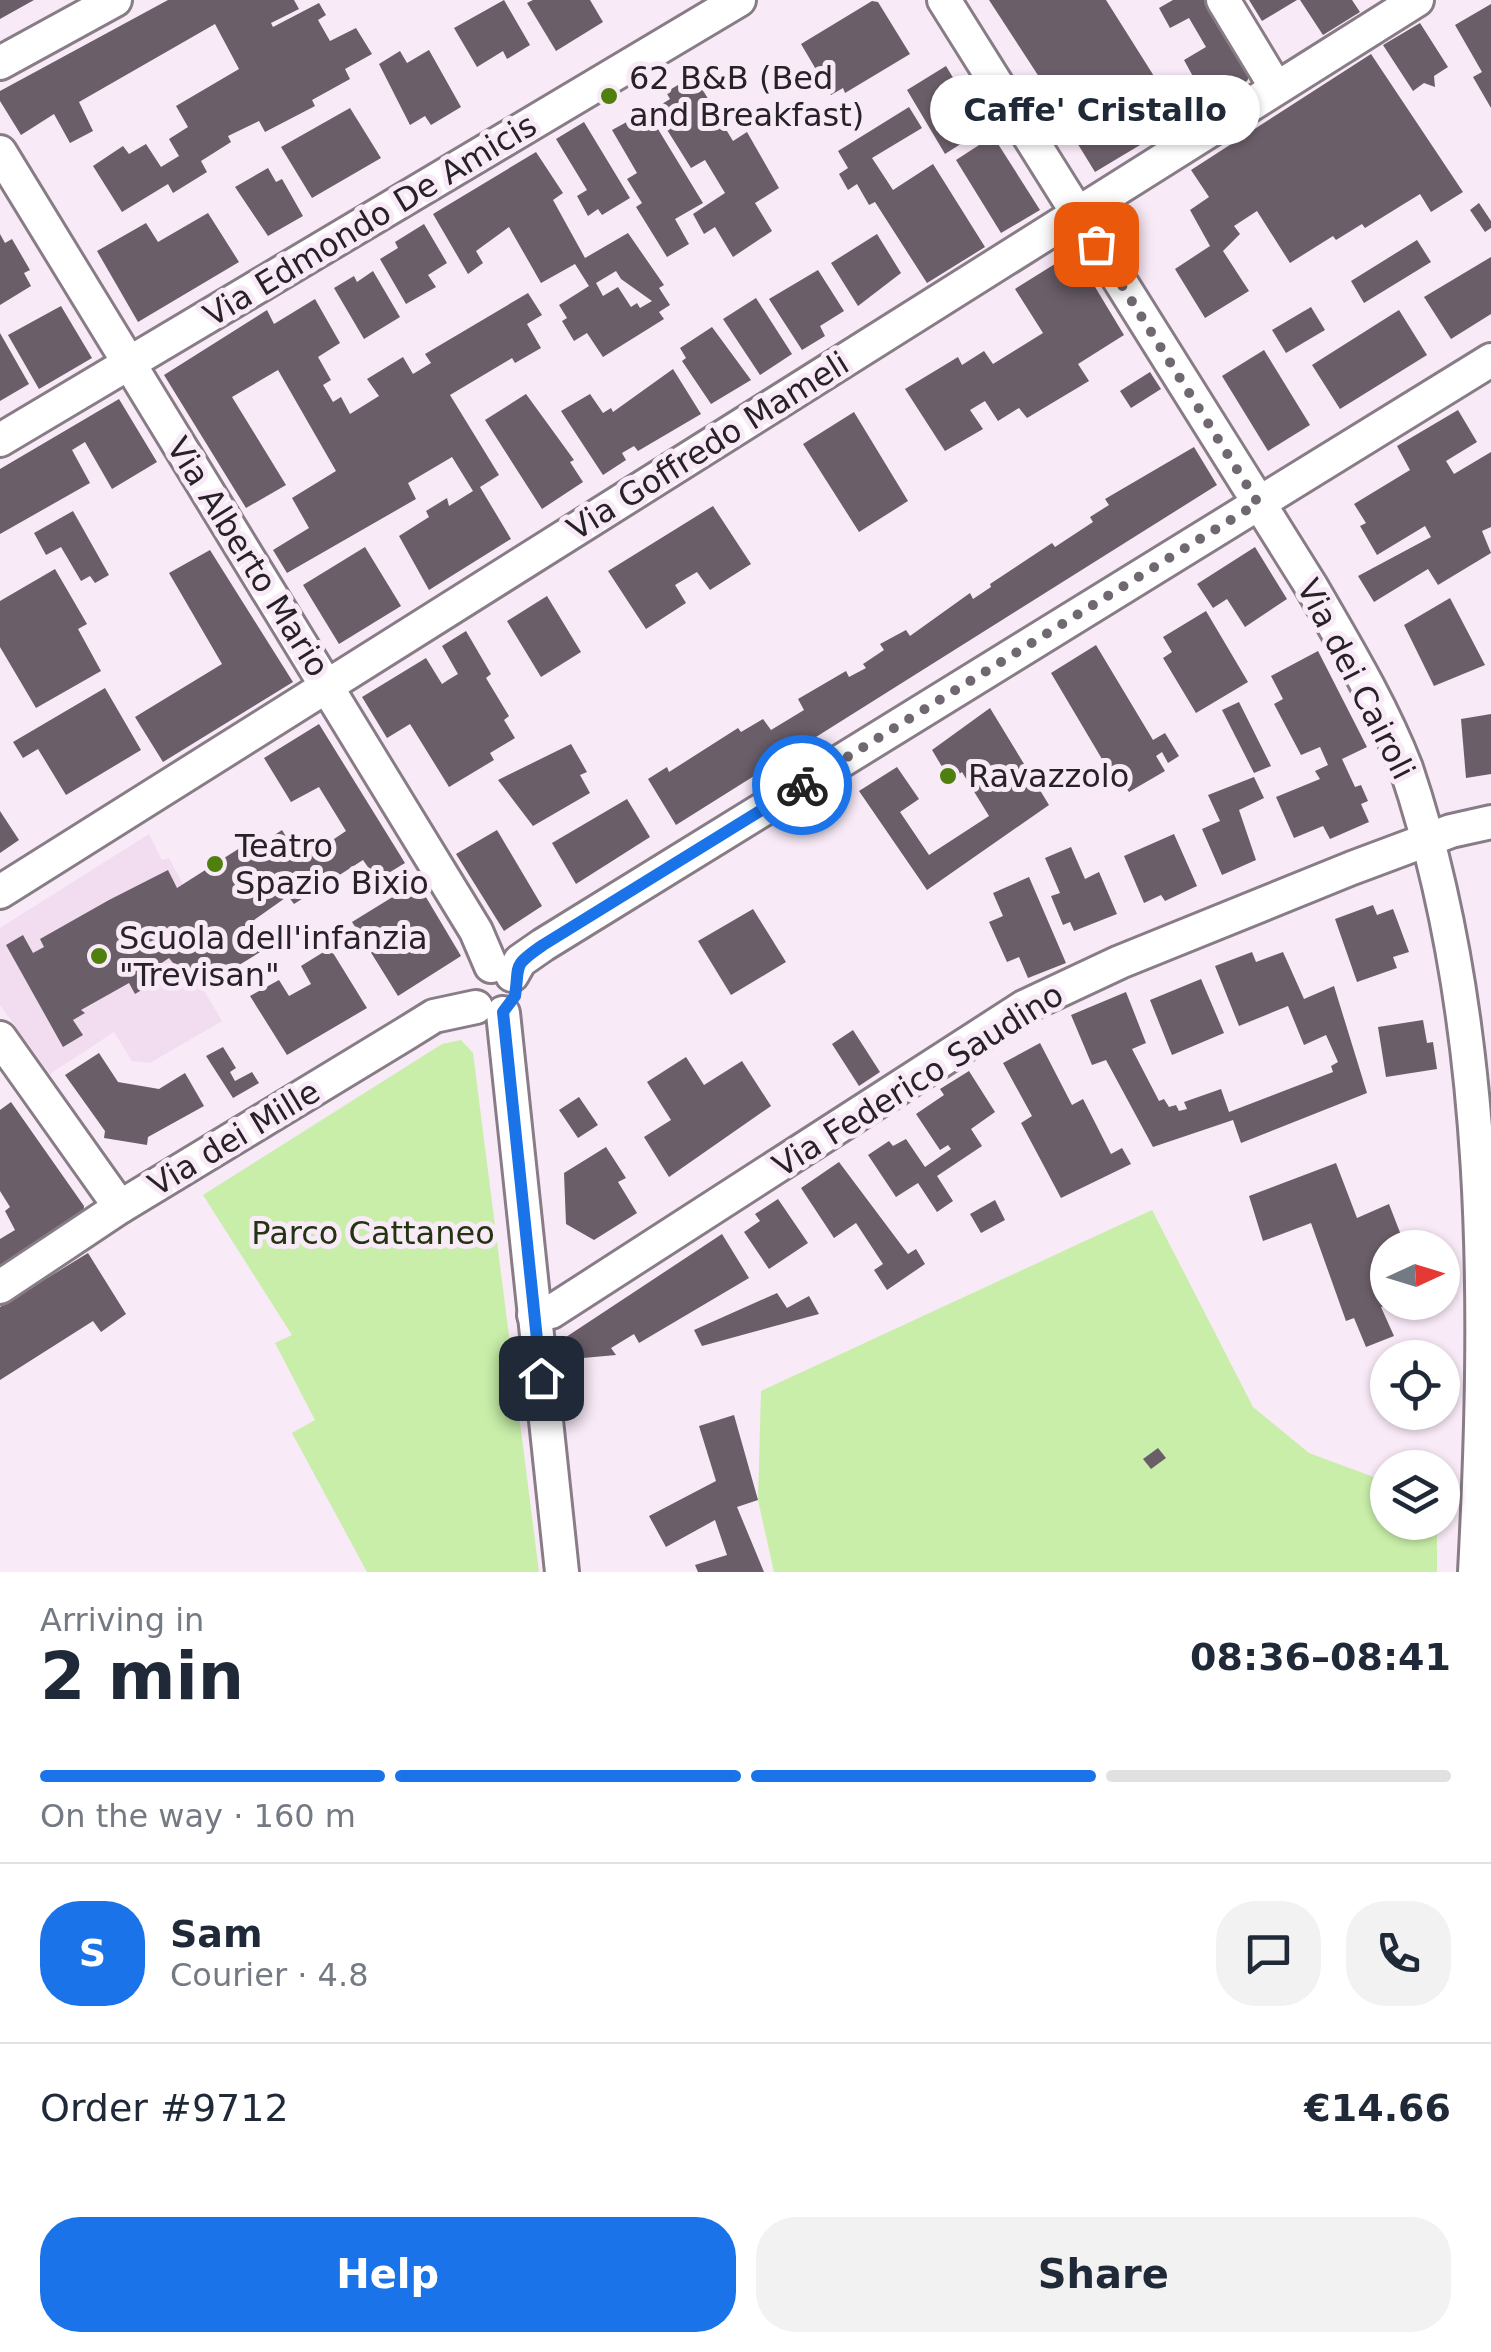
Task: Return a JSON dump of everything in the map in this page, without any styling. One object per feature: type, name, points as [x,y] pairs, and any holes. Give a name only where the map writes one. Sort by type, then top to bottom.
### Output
[{"type":"street","points":[[0,62],[115,0]]},
{"type":"street","name":"Via Edmondo De Amicis","points":[[0,440],[738,0]]},
{"type":"street","name":"Via dei Cairoli","points":[[944,0],[1258,503],[1376,705],[1407,770],[1459,958],[1488,1231],[1475,1572]]},
{"type":"street","points":[[1223,0],[1275,86]]},
{"type":"street","name":"Via Goffredo Mameli","points":[[0,892],[1416,0]]},
{"type":"street","name":"Via Alberto Mario","points":[[0,152],[502,971]]},
{"type":"street","points":[[562,1572],[534,1315],[490,1010],[515,996],[502,971],[1491,360]]},
{"type":"street","name":"Via Federico Saudino","points":[[534,1315],[551,1312],[1024,1007],[1120,962],[1427,839],[1491,822]]},
{"type":"street","name":"Via dei Mille","points":[[0,1287],[120,1207],[434,1016],[490,1010]]},
{"type":"street","points":[[0,1038],[120,1207]]},
{"type":"shaded area","name":"Scuola dell'infanzia \"Trevisan\"","points":[[149,834],[162,860],[169,858],[206,927],[187,963],[222,1021],[150,1063],[132,1061],[114,1032],[50,1074],[0,1005],[0,928]]},
{"type":"green space","name":"Parco Cattaneo","points":[[461,1040],[473,1053],[539,1572],[367,1572],[292,1433],[315,1420],[275,1343],[292,1335],[203,1195],[442,1044]]},
{"type":"green space","points":[[1152,1210],[1253,1407],[1309,1453],[1370,1476],[1370,1540],[1437,1540],[1437,1572],[774,1572],[758,1500],[761,1391]]},
{"type":"building","points":[[0,0],[34,0],[0,19]]},
{"type":"building","points":[[168,0],[294,0],[299,9],[271,23],[273,27],[319,3],[326,15],[318,20],[330,41],[356,28],[372,54],[345,69],[350,79],[312,100],[315,106],[265,132],[259,121],[228,136],[231,142],[201,161],[207,172],[173,193],[168,184],[122,212],[93,166],[123,146],[129,154],[146,144],[161,167],[179,156],[169,139],[188,127],[176,106],[239,69],[215,24],[79,102],[93,131],[70,143],[54,114],[21,135],[0,101],[0,91]]},
{"type":"building","points":[[504,0],[530,45],[507,59],[503,51],[477,67],[454,28]]},
{"type":"building","points":[[590,0],[603,22],[556,51],[527,3]]},
{"type":"building","points":[[989,0],[1106,0],[1164,92],[1178,84],[1182,90],[1196,82],[1184,60],[1206,47],[1189,18],[1170,28],[1159,8],[1173,0],[1207,0],[1252,72],[1247,81],[1095,172],[1071,133],[1088,123],[1094,133],[1131,110],[1112,77],[1060,109]]},
{"type":"building","points":[[1249,0],[1297,0],[1262,21]]},
{"type":"building","points":[[1300,0],[1352,0],[1360,12],[1323,35]]},
{"type":"building","points":[[872,1],[878,2],[910,54],[845,93],[843,88],[831,95],[801,44]]},
{"type":"building","points":[[1491,4],[1491,108],[1473,77],[1482,72],[1455,25]]},
{"type":"building","points":[[1420,23],[1448,67],[1434,76],[1435,87],[1424,83],[1413,91],[1383,45]]},
{"type":"building","points":[[429,50],[461,107],[431,125],[425,116],[410,125],[379,64],[400,51],[407,63]]},
{"type":"building","points":[[1371,54],[1463,192],[1431,212],[1420,194],[1365,228],[1362,224],[1336,240],[1333,236],[1290,263],[1257,211],[1234,226],[1240,234],[1223,251],[1249,291],[1205,318],[1175,269],[1210,246],[1190,210],[1209,197],[1191,170]]},
{"type":"building","points":[[946,66],[984,129],[945,154],[907,90]]},
{"type":"building","points":[[698,82],[710,102],[715,99],[722,109],[716,113],[733,141],[747,132],[779,188],[755,203],[772,231],[733,257],[715,227],[704,234],[693,214],[725,193],[705,160],[691,168],[654,109],[670,99],[666,92],[678,85],[682,91]]},
{"type":"building","points":[[909,107],[922,128],[872,158],[893,190],[933,164],[985,247],[927,283],[875,202],[869,205],[857,184],[848,190],[839,174],[848,168],[838,151]]},
{"type":"building","points":[[350,108],[381,158],[312,198],[281,147]]},
{"type":"building","points":[[647,111],[703,203],[675,219],[689,244],[667,257],[636,207],[642,203],[627,179],[637,173],[612,130]]},
{"type":"building","points":[[584,122],[630,198],[602,215],[598,209],[588,216],[577,196],[587,190],[556,139]]},
{"type":"building","points":[[993,136],[1040,210],[1001,233],[956,160]]},
{"type":"building","points":[[536,152],[563,193],[553,200],[585,258],[628,233],[664,285],[659,288],[670,305],[659,312],[664,319],[603,357],[587,333],[574,341],[562,321],[567,318],[559,305],[589,286],[575,264],[541,283],[509,227],[476,251],[483,263],[468,274],[433,214]],"holes":[[[616,271],[652,301],[640,308],[637,303],[631,307],[618,287],[603,296],[596,283]]]},
{"type":"building","points":[[268,168],[276,182],[282,179],[303,216],[268,236],[235,187]]},
{"type":"building","points":[[1479,203],[1491,221],[1491,228],[1485,232],[1470,210]]},
{"type":"building","points":[[208,213],[239,262],[138,322],[97,251],[146,223],[158,242]]},
{"type":"building","points":[[424,224],[447,263],[428,275],[436,287],[406,304],[380,259],[398,248],[395,242]]},
{"type":"building","points":[[0,234],[5,243],[12,239],[30,270],[24,273],[31,286],[0,305]]},
{"type":"building","points":[[877,234],[901,273],[858,306],[831,263]]},
{"type":"building","points":[[1417,240],[1431,262],[1364,303],[1351,281]]},
{"type":"building","points":[[1074,252],[1124,335],[1078,364],[1089,381],[1027,418],[1019,408],[998,421],[985,401],[970,410],[983,429],[945,451],[905,389],[958,357],[962,365],[984,351],[993,364],[1043,333],[1015,289]]},
{"type":"building","points":[[1491,257],[1491,314],[1451,339],[1424,297]]},
{"type":"building","points":[[818,270],[844,311],[820,326],[825,336],[802,350],[769,299]]},
{"type":"building","points":[[373,271],[400,317],[364,339],[334,288],[354,276],[357,282]]},
{"type":"building","points":[[528,293],[542,315],[527,324],[541,348],[515,363],[512,358],[450,395],[499,475],[480,487],[511,539],[429,590],[399,536],[429,517],[426,511],[447,498],[449,506],[473,491],[452,457],[408,483],[416,499],[287,573],[273,550],[309,528],[292,498],[336,471],[278,370],[232,397],[286,485],[246,508],[164,375],[267,310],[274,324],[315,299],[340,343],[318,357],[331,380],[323,385],[333,402],[341,397],[350,414],[379,396],[367,379],[403,357],[413,374],[431,363],[425,354]]},
{"type":"building","points":[[756,298],[792,354],[760,375],[723,319]]},
{"type":"building","points":[[61,306],[92,358],[39,389],[8,335]]},
{"type":"building","points":[[1311,307],[1325,330],[1286,353],[1272,330]]},
{"type":"building","points":[[1399,310],[1427,355],[1340,409],[1312,365]]},
{"type":"building","points":[[712,327],[751,380],[711,404],[682,361],[686,358],[680,348]]},
{"type":"building","points":[[0,333],[29,384],[0,401]]},
{"type":"building","points":[[1264,350],[1310,425],[1268,451],[1222,376]]},
{"type":"building","points":[[673,369],[701,414],[638,451],[634,446],[622,453],[626,460],[603,475],[561,411],[590,394],[603,413],[611,408],[613,412]]},
{"type":"building","points":[[1150,372],[1161,389],[1131,408],[1120,391]]},
{"type":"building","points":[[526,394],[574,460],[570,462],[583,482],[542,509],[485,420]]},
{"type":"building","points":[[119,399],[157,462],[112,489],[85,442],[72,450],[90,483],[0,534],[0,469]]},
{"type":"building","points":[[1458,410],[1477,442],[1446,461],[1454,474],[1491,452],[1491,527],[1482,531],[1491,553],[1438,585],[1428,569],[1374,602],[1358,576],[1431,537],[1425,526],[1377,555],[1360,526],[1366,523],[1354,504],[1410,470],[1397,446]]},
{"type":"building","points":[[854,412],[908,501],[859,532],[803,444]]},
{"type":"building","points":[[1194,447],[1217,485],[676,825],[648,779],[667,767],[669,772],[738,728],[741,732],[763,719],[771,730],[804,710],[798,699],[846,671],[849,677],[866,668],[863,664],[884,650],[880,644],[906,630],[910,636],[970,593],[973,599],[1052,543],[1055,547],[1093,522],[1090,517],[1109,505],[1105,499]]},
{"type":"building","points":[[713,506],[751,564],[710,590],[697,572],[675,585],[686,603],[646,629],[608,571]]},
{"type":"building","points":[[73,511],[109,575],[95,583],[90,576],[81,581],[61,547],[46,555],[34,533]]},
{"type":"building","points":[[365,547],[401,606],[339,644],[303,585]]},
{"type":"building","points":[[1255,547],[1287,599],[1245,627],[1227,599],[1213,608],[1197,584]]},
{"type":"building","points":[[210,550],[293,682],[163,762],[135,717],[222,664],[169,573]]},
{"type":"building","points":[[55,569],[87,624],[78,629],[101,671],[36,708],[0,647],[0,601]]},
{"type":"building","points":[[547,596],[581,652],[541,677],[507,621]]},
{"type":"building","points":[[1450,598],[1485,665],[1434,686],[1404,625]]},
{"type":"building","points":[[1206,611],[1248,682],[1196,713],[1163,658],[1172,652],[1163,637]]},
{"type":"building","points":[[466,631],[491,674],[486,678],[509,716],[504,720],[515,738],[490,753],[494,760],[449,787],[410,724],[387,738],[362,697],[426,658],[442,684],[458,674],[442,646]]},
{"type":"building","points":[[1096,645],[1153,740],[1165,733],[1179,756],[1168,763],[1162,752],[1156,756],[1165,771],[1129,792],[1119,778],[1115,781],[1051,673]]},
{"type":"building","points":[[1318,651],[1367,747],[1342,759],[1355,787],[1361,785],[1368,801],[1361,804],[1369,822],[1330,839],[1323,826],[1294,838],[1276,797],[1320,779],[1315,771],[1328,765],[1320,747],[1301,755],[1274,704],[1283,699],[1271,676]]},
{"type":"building","points":[[105,688],[141,750],[66,795],[38,749],[23,758],[13,742]]},
{"type":"building","points":[[1239,702],[1271,766],[1254,773],[1222,710]]},
{"type":"building","points":[[990,708],[1049,805],[927,890],[859,791],[897,767],[919,799],[900,812],[929,855],[989,816],[962,772],[950,780],[932,750]]},
{"type":"building","points":[[1491,714],[1491,774],[1466,778],[1461,719]]},
{"type":"building","points":[[319,724],[405,863],[377,880],[363,860],[294,904],[288,896],[247,925],[262,951],[201,988],[187,963],[178,969],[169,958],[144,975],[150,985],[135,994],[129,983],[81,1010],[85,1013],[73,1020],[83,1035],[63,1047],[6,945],[23,935],[33,953],[44,947],[40,939],[109,900],[168,870],[177,888],[254,839],[258,846],[282,830],[301,861],[346,831],[319,787],[291,802],[264,758]]},
{"type":"building","points":[[571,744],[587,772],[580,775],[590,793],[533,826],[498,780]]},
{"type":"building","points":[[1254,777],[1264,798],[1239,810],[1256,860],[1222,875],[1202,829],[1220,821],[1208,795]]},
{"type":"building","points":[[627,799],[650,837],[576,884],[552,843]]},
{"type":"building","points":[[0,811],[19,840],[0,853]]},
{"type":"building","points":[[497,830],[542,906],[504,931],[456,854]]},
{"type":"building","points":[[1174,834],[1197,886],[1165,901],[1161,895],[1144,903],[1124,856]]},
{"type":"building","points":[[1071,847],[1085,879],[1099,872],[1117,914],[1074,931],[1070,922],[1063,925],[1051,896],[1060,893],[1045,858]]},
{"type":"building","points":[[1029,877],[1066,963],[1028,978],[1019,957],[1007,962],[989,922],[1003,916],[993,893]]},
{"type":"building","points":[[417,882],[461,956],[398,996],[352,922]]},
{"type":"building","points":[[1373,905],[1377,915],[1393,909],[1409,952],[1393,957],[1397,968],[1357,982],[1335,919]]},
{"type":"building","points":[[753,909],[786,962],[731,995],[698,941]]},
{"type":"building","points":[[330,948],[367,1008],[287,1055],[250,996],[279,980],[289,996],[311,984],[301,966]]},
{"type":"building","points":[[1252,952],[1256,962],[1283,952],[1304,999],[1334,986],[1367,1093],[1241,1143],[1233,1120],[1153,1147],[1106,1060],[1092,1065],[1071,1015],[1126,992],[1146,1043],[1132,1049],[1159,1101],[1164,1099],[1169,1107],[1176,1105],[1179,1111],[1187,1109],[1184,1102],[1221,1089],[1229,1112],[1333,1072],[1331,1066],[1338,1062],[1326,1035],[1304,1045],[1288,1006],[1239,1026],[1215,966]]},
{"type":"building","points":[[1201,979],[1224,1033],[1172,1055],[1150,1000]]},
{"type":"building","points":[[1423,1020],[1427,1043],[1433,1042],[1437,1069],[1386,1077],[1378,1027]]},
{"type":"building","points":[[853,1030],[880,1072],[859,1086],[832,1044]]},
{"type":"building","points":[[1040,1043],[1072,1105],[1083,1099],[1111,1154],[1122,1148],[1131,1164],[1061,1198],[1021,1123],[1032,1116],[1003,1063]]},
{"type":"building","points":[[223,1047],[236,1068],[230,1072],[235,1081],[252,1072],[259,1083],[233,1098],[206,1056]]},
{"type":"building","points":[[99,1053],[118,1082],[159,1089],[185,1073],[204,1106],[148,1137],[147,1145],[104,1138],[105,1131],[65,1075]]},
{"type":"building","points":[[686,1057],[704,1085],[742,1061],[771,1106],[669,1177],[644,1137],[671,1120],[647,1082]]},
{"type":"building","points":[[969,1071],[995,1112],[971,1129],[982,1146],[937,1176],[953,1201],[937,1212],[918,1183],[896,1197],[868,1155],[889,1141],[893,1146],[906,1139],[925,1167],[951,1149],[948,1145],[940,1150],[916,1114],[944,1095],[940,1089]]},
{"type":"building","points":[[579,1097],[598,1125],[578,1138],[559,1110]]},
{"type":"building","points":[[11,1102],[84,1206],[82,1225],[0,1276],[0,1239],[15,1230],[5,1211],[10,1207],[0,1191],[0,1110]]},
{"type":"building","points":[[606,1147],[626,1178],[618,1182],[637,1213],[594,1240],[566,1224],[564,1173]]},
{"type":"building","points":[[839,1162],[908,1254],[916,1249],[925,1264],[887,1290],[874,1270],[883,1264],[856,1223],[834,1238],[801,1188]]},
{"type":"building","points":[[1336,1163],[1357,1218],[1389,1204],[1399,1230],[1370,1230],[1370,1320],[1387,1320],[1394,1336],[1370,1340],[1366,1347],[1354,1318],[1346,1321],[1311,1223],[1263,1241],[1249,1196]]},
{"type":"building","points":[[778,1199],[808,1243],[769,1269],[744,1232],[760,1221],[755,1214]]},
{"type":"building","points":[[995,1200],[1005,1220],[981,1233],[970,1214]]},
{"type":"building","points":[[722,1234],[749,1278],[639,1343],[634,1334],[611,1348],[616,1355],[561,1360],[560,1341]]},
{"type":"building","points":[[88,1253],[126,1314],[101,1332],[93,1321],[0,1380],[0,1307]]},
{"type":"building","points":[[777,1293],[787,1308],[809,1296],[819,1314],[702,1346],[694,1330]]},
{"type":"building","points":[[734,1415],[758,1500],[737,1507],[764,1572],[698,1572],[695,1565],[727,1555],[715,1520],[666,1547],[649,1516],[716,1481],[699,1426]]},
{"type":"building","points":[[1158,1448],[1166,1458],[1151,1469],[1143,1459]]},
{"type":"way so far","points":[[802,785],[1258,503],[1096,244]]},
{"type":"place","name":"62 B&B (Bed and Breakfast)","points":[[609,96]]},
{"type":"place","name":"Caffe' Cristallo","points":[[1096,244]]},
{"type":"place","name":"Ravazzolo","points":[[948,776]]},
{"type":"place","name":"Teatro Spazio Bixio","points":[[215,864]]},
{"type":"place","name":"Scuola dell'infanzia \"Trevisan\"","points":[[99,956]]},
{"type":"route","points":[[541,1378],[503,1012],[512,1004],[517,989],[512,975],[520,960],[802,785]]}]
